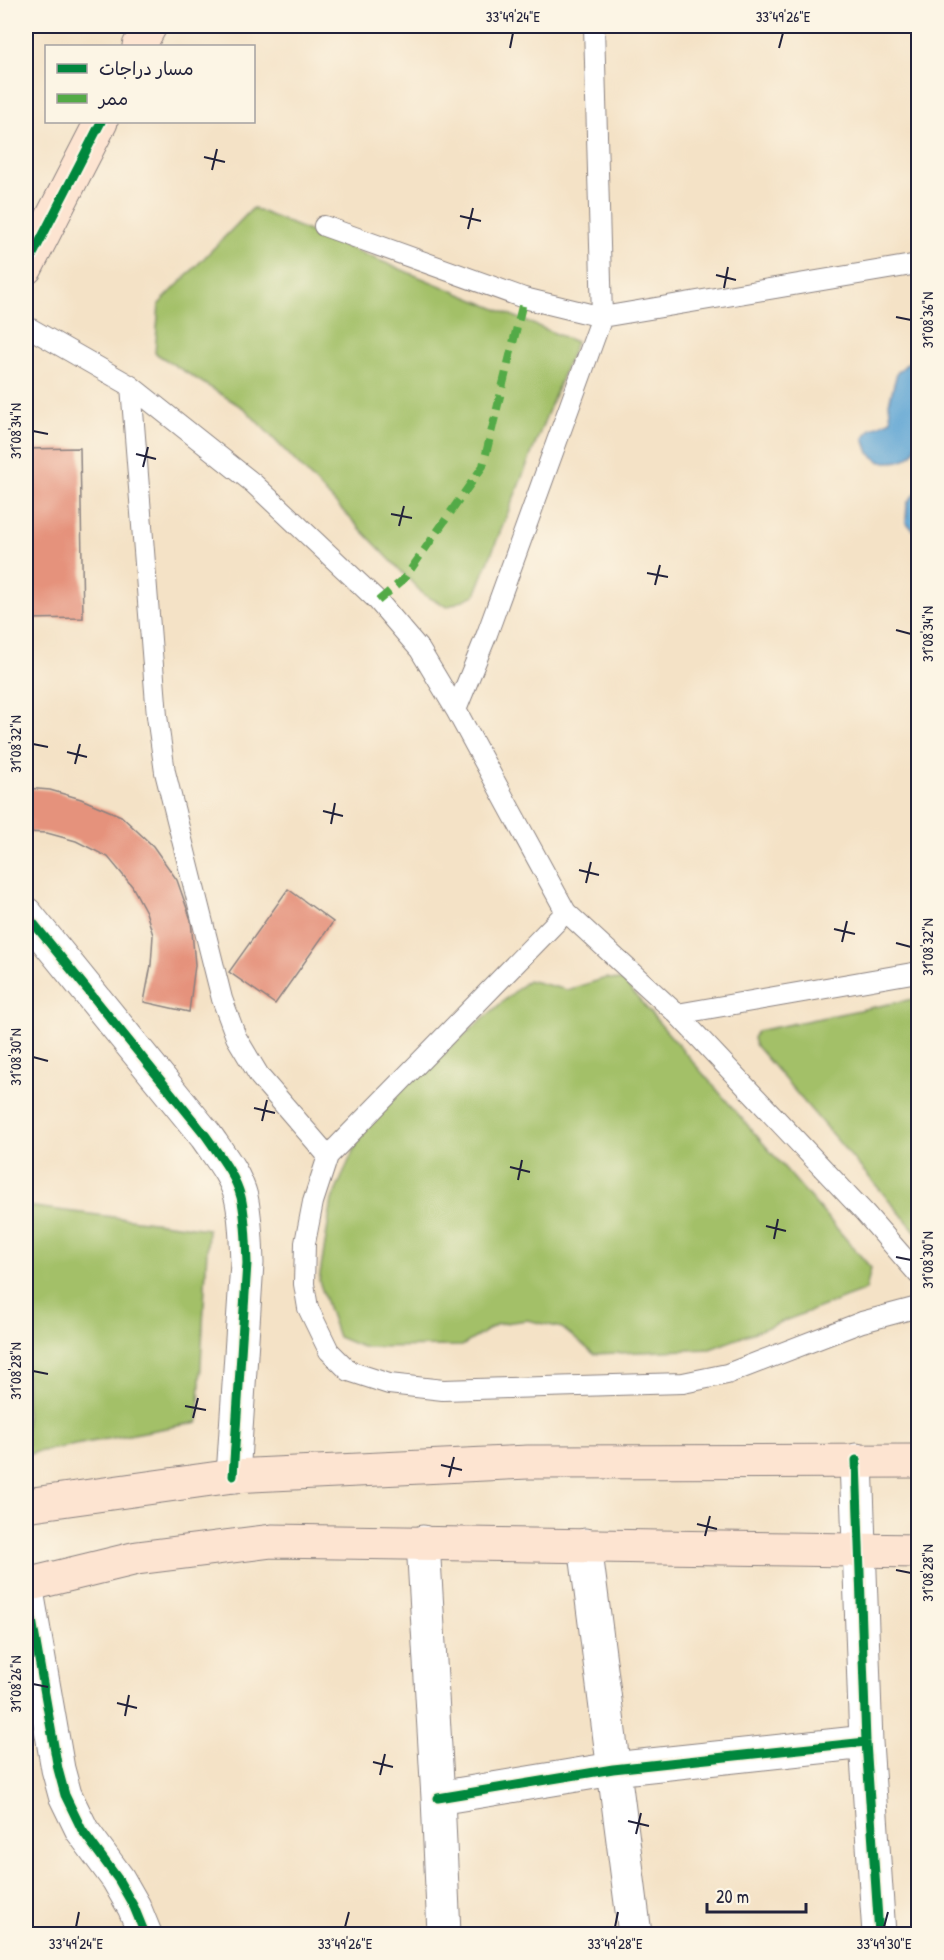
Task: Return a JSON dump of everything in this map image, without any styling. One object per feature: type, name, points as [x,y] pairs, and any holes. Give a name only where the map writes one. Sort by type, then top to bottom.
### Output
[{"type":"main road","points":[[140,45],[150,26]]},
{"type":"main road","points":[[28,257],[100,123]]},
{"type":"main road","points":[[26,1506],[233,1476],[528,1462],[918,1461]]},
{"type":"main road","points":[[26,1586],[137,1558],[272,1541],[918,1551]]},
{"type":"street","points":[[26,914],[206,1136],[229,1168],[241,1196],[246,1230],[247,1263],[233,1476]]},
{"type":"street","points":[[856,1460],[866,1742],[879,1935]]},
{"type":"street","points":[[423,1542],[444,1935]]},
{"type":"street","points":[[585,1545],[635,1935]]},
{"type":"street","points":[[26,1586],[58,1769],[65,1795],[82,1830],[118,1879],[134,1907],[145,1935]]},
{"type":"street","points":[[438,1798],[613,1769],[866,1742]]},
{"type":"lane","points":[[456,710],[487,634],[602,317],[594,26]]},
{"type":"lane","points":[[324,226],[524,298],[602,317],[918,264]]},
{"type":"lane","points":[[26,326],[131,386],[254,483],[378,601],[420,650],[456,710],[566,912],[677,1014],[865,1213],[918,1274]]},
{"type":"lane","points":[[131,386],[157,716],[165,772],[222,999],[236,1037],[260,1077],[328,1156]]},
{"type":"lane","points":[[566,912],[328,1156],[313,1202],[305,1243],[304,1284],[308,1308],[329,1351],[349,1371],[389,1384],[443,1390],[683,1383],[727,1374],[862,1322],[918,1307]]},
{"type":"lane","points":[[677,1014],[918,972]]},
{"type":"green space","points":[[253,208],[576,342],[475,595],[447,607],[424,595],[245,409],[155,353],[159,304]]},
{"type":"green space","points":[[606,978],[623,981],[871,1268],[866,1290],[710,1349],[594,1354],[562,1328],[527,1320],[497,1324],[462,1346],[362,1347],[338,1337],[319,1281],[332,1200],[354,1149],[376,1111],[528,980],[567,990]]},
{"type":"green space","points":[[918,998],[918,1234],[755,1045],[753,1038],[757,1031]]},
{"type":"green space","points":[[26,1206],[208,1229],[198,1422],[26,1454]]},
{"type":"water","points":[[912,359],[918,359],[920,409],[915,447],[912,454],[905,459],[881,462],[869,453],[864,438],[871,429],[891,420],[889,403],[897,373]]},
{"type":"water","points":[[918,490],[918,534],[906,523],[907,503]]},
{"type":"building","points":[[80,448],[83,618],[26,619],[26,449]]},
{"type":"building","points":[[26,788],[50,790],[81,799],[121,816],[153,846],[177,880],[191,920],[195,965],[189,1012],[144,1002],[151,965],[153,935],[146,912],[132,886],[108,857],[76,841],[47,833],[26,832]]},
{"type":"building","points":[[288,889],[333,922],[275,1004],[229,972]]},
{"type":"marked path","points":[[378,601],[404,579],[483,466],[524,298]]},
{"type":"cycle path","points":[[26,268],[100,123]]},
{"type":"cycle path","points":[[26,914],[206,1136],[235,1180],[244,1213],[247,1263],[233,1476]]},
{"type":"cycle path","points":[[856,1460],[866,1742],[879,1934]]},
{"type":"cycle path","points":[[26,1585],[58,1769],[65,1795],[82,1830],[118,1879],[134,1907],[145,1934]]},
{"type":"cycle path","points":[[438,1798],[613,1769],[866,1742]]}]
